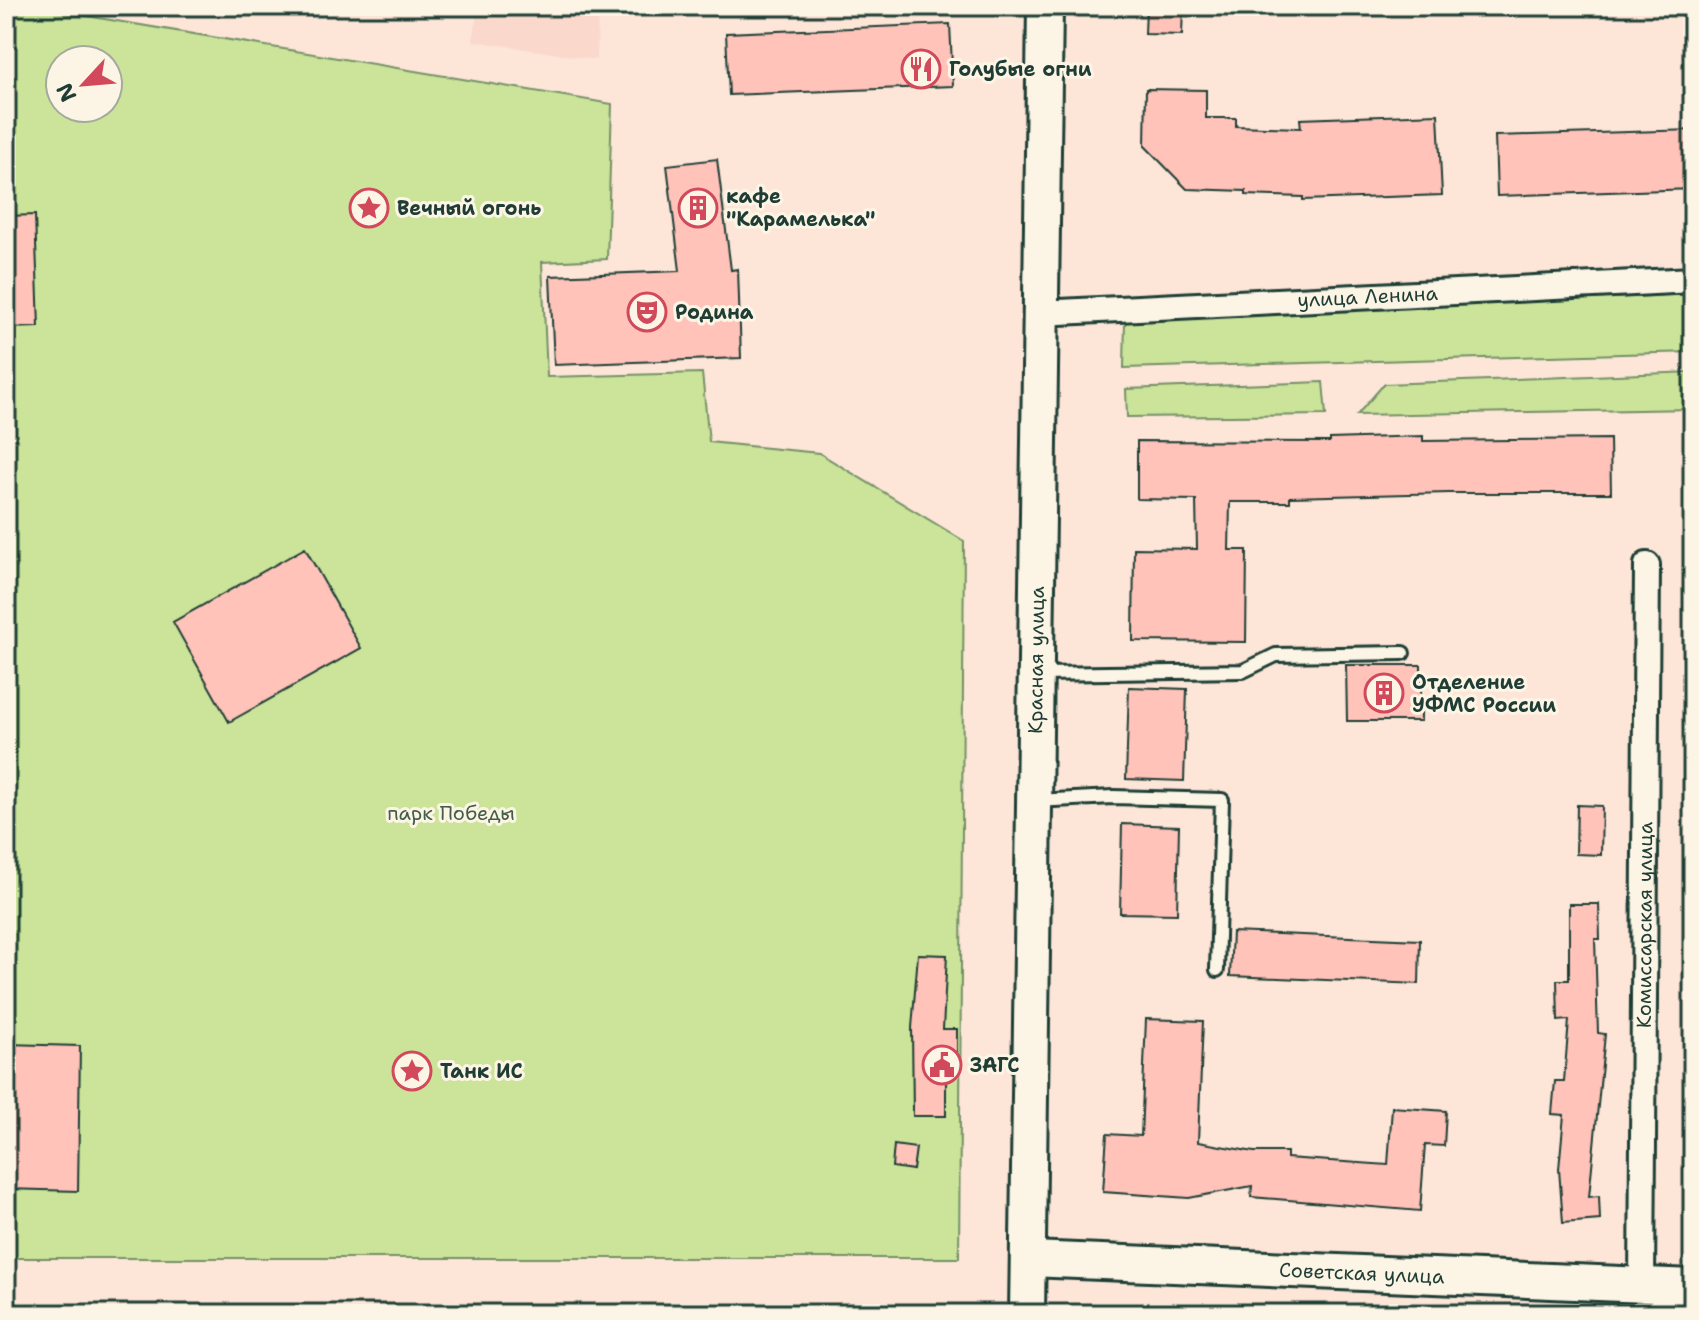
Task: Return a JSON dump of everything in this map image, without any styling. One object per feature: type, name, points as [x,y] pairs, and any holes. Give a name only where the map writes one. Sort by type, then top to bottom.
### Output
[{"type":"street","name":"Красная улица","points":[[1027,1314],[1045,6]]},
{"type":"street","name":"улица Ленина","points":[[1040,313],[1693,280]]},
{"type":"street","name":"Комиссарская улица","points":[[1642,1285],[1647,565]]},
{"type":"street","name":"Советская улица","points":[[1030,1259],[1693,1287]]},
{"type":"lane","points":[[1037,675],[1243,671],[1276,655],[1403,653]]},
{"type":"lane","points":[[1035,801],[1113,797],[1222,800],[1217,970]]},
{"type":"shaded area","points":[[478,6],[598,6],[597,60],[473,41]]},
{"type":"green space","name":"парк Победы","points":[[6,6],[27,6],[612,104],[607,259],[542,262],[547,377],[702,373],[709,442],[819,453],[964,541],[959,1258],[6,1258]]},
{"type":"green space","points":[[1693,294],[1693,352],[1124,368],[1125,321]]},
{"type":"green space","points":[[1693,372],[1693,409],[1357,415],[1384,384]]},
{"type":"green space","points":[[1323,382],[1326,415],[1127,417],[1126,389]]},
{"type":"building","points":[[1146,6],[1183,6],[1182,35],[1145,34]]},
{"type":"building","points":[[950,24],[953,86],[729,95],[726,33]]},
{"type":"building","points":[[1146,89],[1206,90],[1206,118],[1236,118],[1236,126],[1301,128],[1300,119],[1438,114],[1442,195],[1303,200],[1303,197],[1246,195],[1246,191],[1187,189],[1145,146]]},
{"type":"building","points":[[1693,130],[1693,189],[1497,196],[1495,136]]},
{"type":"building","points":[[717,159],[731,270],[738,269],[741,358],[554,365],[550,276],[680,271],[667,165]]},
{"type":"building","points":[[35,215],[39,327],[6,328],[6,216]]},
{"type":"building","points":[[1423,436],[1423,441],[1610,439],[1611,493],[1449,493],[1290,497],[1290,502],[1230,502],[1229,550],[1247,550],[1246,642],[1133,641],[1134,548],[1197,549],[1196,500],[1137,499],[1137,441],[1330,442],[1330,439]]},
{"type":"building","points":[[305,548],[361,648],[229,722],[173,622]]},
{"type":"building","name":"Отделение УФМС России","points":[[1346,665],[1421,665],[1421,721],[1347,721]]},
{"type":"building","points":[[1129,687],[1187,689],[1184,781],[1126,779]]},
{"type":"building","points":[[1577,805],[1602,806],[1601,855],[1576,854]]},
{"type":"building","points":[[1122,824],[1179,826],[1177,914],[1120,913]]},
{"type":"building","points":[[1569,904],[1599,904],[1600,939],[1595,939],[1598,1033],[1605,1034],[1589,1197],[1599,1196],[1600,1220],[1563,1223],[1559,1169],[1564,1115],[1552,1114],[1555,1081],[1564,1081],[1569,1020],[1558,1021],[1557,980],[1569,980]]},
{"type":"building","points":[[1232,932],[1420,940],[1419,984],[1230,976]]},
{"type":"building","points":[[918,954],[947,955],[943,1029],[957,1029],[957,1052],[946,1052],[946,1116],[913,1116],[912,1028]]},
{"type":"building","points":[[1146,1019],[1203,1021],[1198,1142],[1254,1152],[1287,1152],[1287,1158],[1388,1165],[1392,1107],[1446,1111],[1444,1146],[1425,1145],[1420,1211],[1251,1197],[1252,1186],[1189,1198],[1103,1192],[1107,1134],[1141,1136]]},
{"type":"building","points":[[6,1044],[80,1046],[78,1191],[6,1189]]},
{"type":"building","points":[[894,1145],[916,1148],[913,1170],[892,1167]]},
{"type":"place","name":"Голубые огни","points":[[921,69]]},
{"type":"place","name":"Вечный огонь","points":[[369,208]]},
{"type":"place","name":"кафе \"Карамелька\"","points":[[698,208]]},
{"type":"place","name":"Родина","points":[[647,312]]},
{"type":"place","name":"Отделение УФМС России","points":[[1384,693]]},
{"type":"place","name":"ЗАГС","points":[[942,1065]]},
{"type":"place","name":"Танк ИС","points":[[412,1071]]}]
